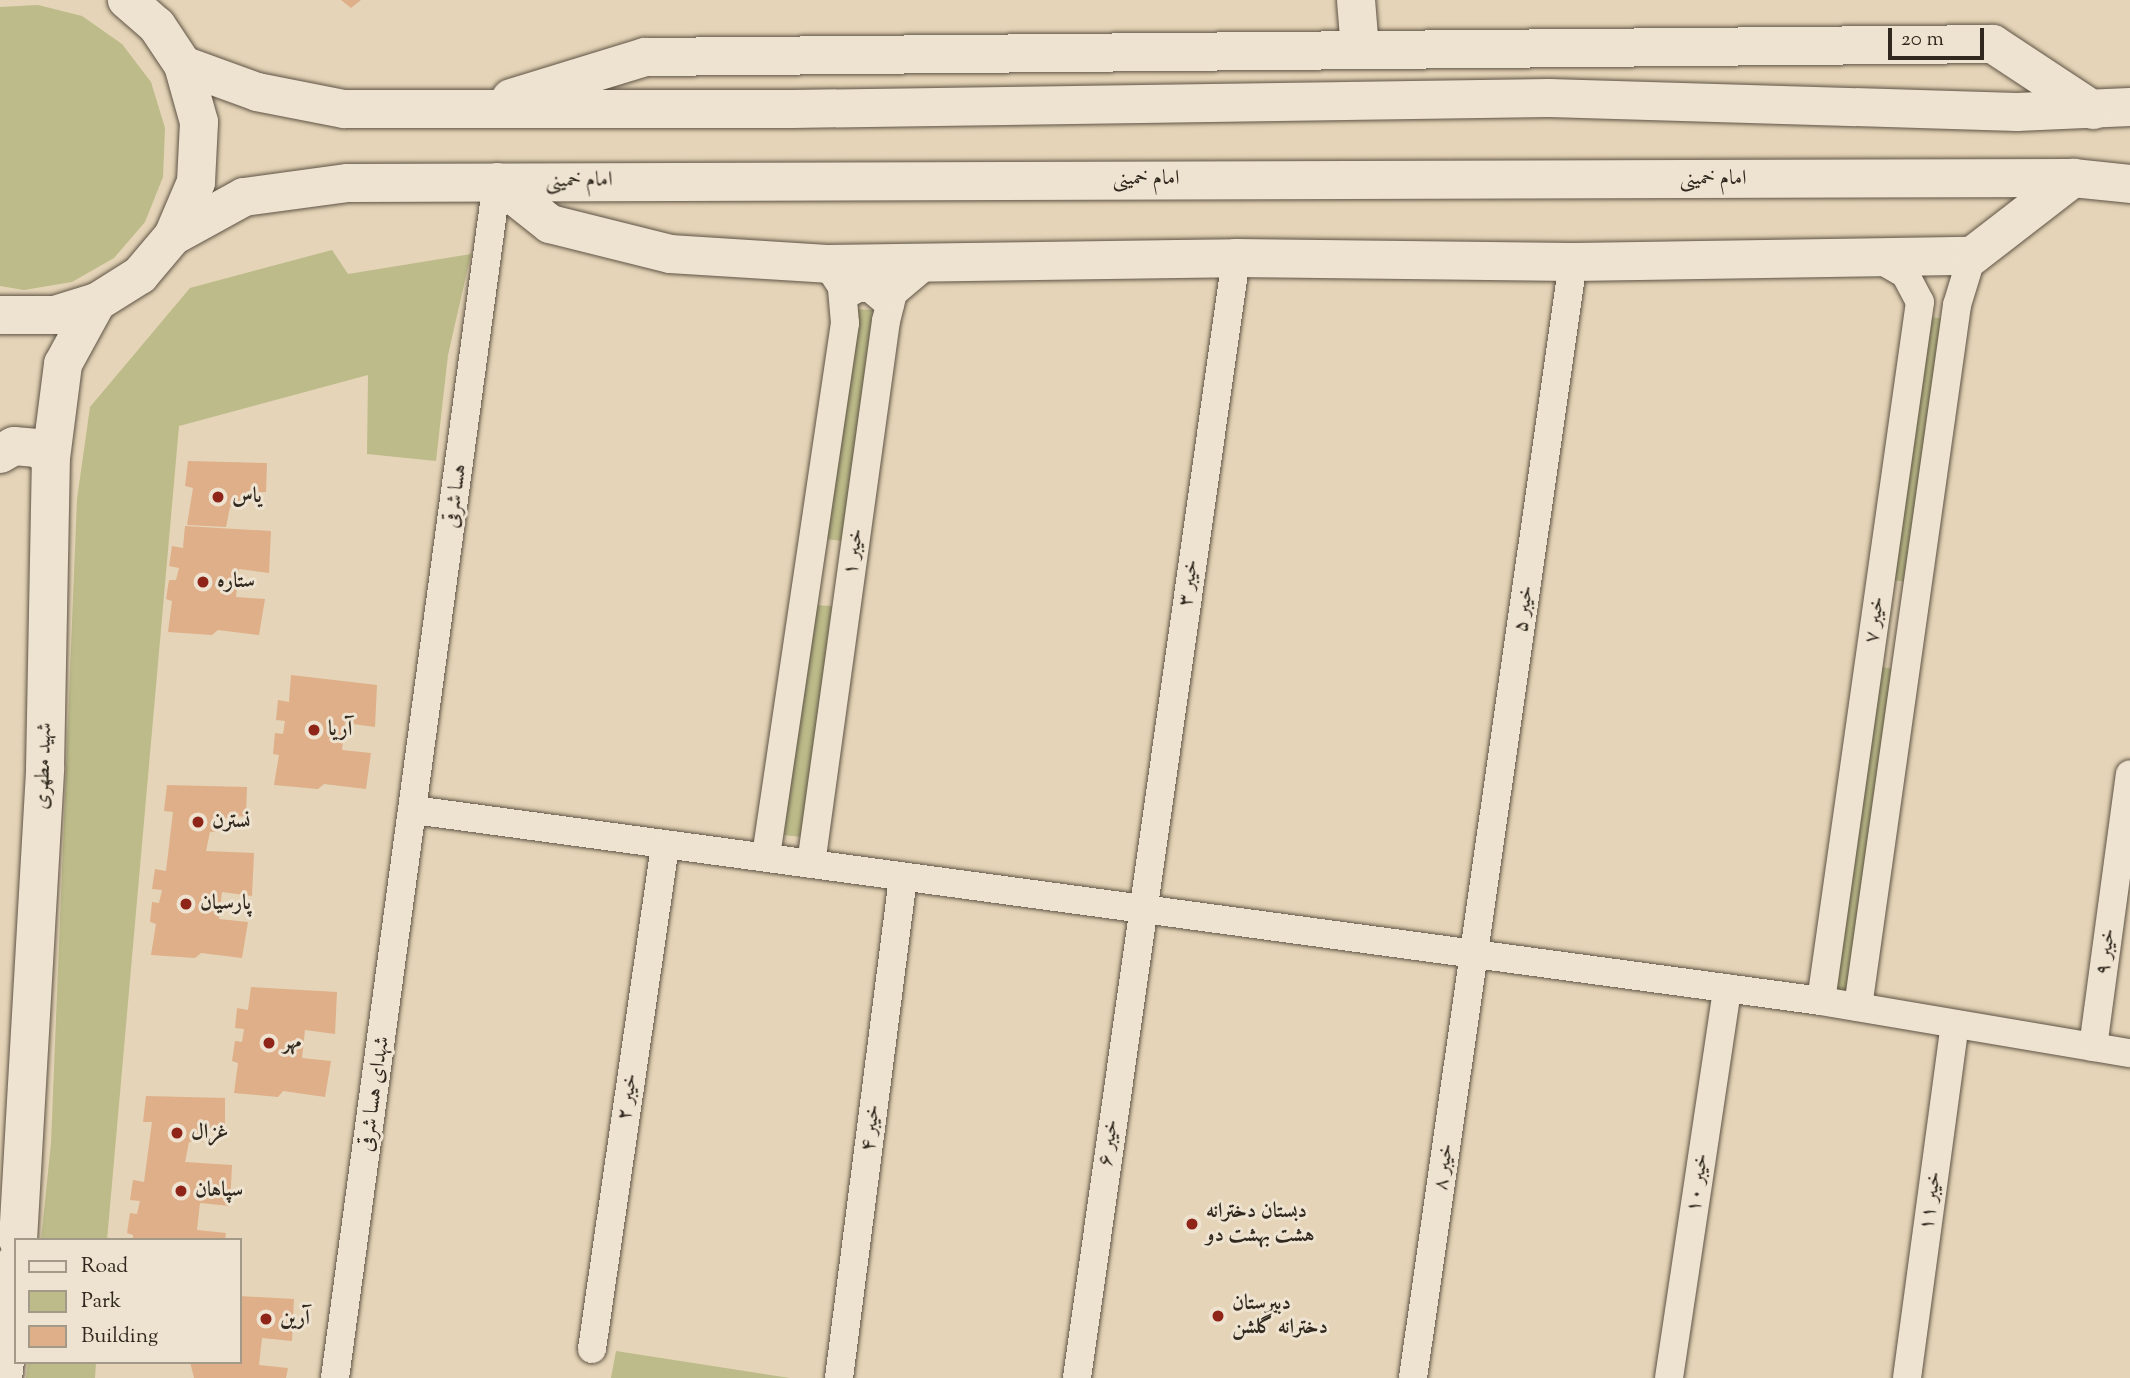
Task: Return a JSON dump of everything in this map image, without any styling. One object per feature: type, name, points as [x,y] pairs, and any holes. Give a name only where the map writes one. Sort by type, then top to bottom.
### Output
[{"type":"main road","points":[[0,315],[55,315],[97,302],[140,275],[173,236],[196,181],[199,122],[183,65],[157,26],[127,0]]},
{"type":"main road","points":[[1356,0],[1360,50]]},
{"type":"main road","points":[[472,110],[645,57],[1993,44],[2111,108]]},
{"type":"main road","points":[[183,65],[257,92],[344,110],[1549,98],[2111,108]]},
{"type":"main road","points":[[497,182],[550,224],[670,254],[835,280],[932,260],[1236,258],[1573,262],[1972,256],[2073,178]]},
{"type":"main road","name":"امام خمینی","points":[[173,236],[244,197],[348,183],[2073,178],[2130,184]]},
{"type":"main road","name":"شهید مطهری","points":[[18,1238],[45,768],[51,458],[63,364],[97,302]]},
{"type":"main road","points":[[0,454],[14,446],[37,448],[51,458]]},
{"type":"main road","points":[[3,1378],[14,1280]]},
{"type":"street","name":"هسا شرقی","points":[[414,810],[497,182]]},
{"type":"street","name":"خیبر ۷","points":[[1858,1007],[1957,305],[1972,256]]},
{"type":"street","name":"خیبر ۳","points":[[1142,907],[1236,258]]},
{"type":"street","points":[[1877,258],[1905,274],[1920,302],[1928,292],[1940,288],[1950,293],[1957,305]]},
{"type":"street","name":"خیبر ۱","points":[[811,864],[890,305],[907,277],[932,260]]},
{"type":"street","name":"خیبر ۵","points":[[1474,955],[1573,262]]},
{"type":"street","points":[[835,280],[858,288],[870,288],[890,305]]},
{"type":"street","name":"خیبر ۱","points":[[766,856],[845,323],[835,280]]},
{"type":"street","name":"خیبر ۷","points":[[1821,1001],[1920,302]]},
{"type":"street","points":[[808,580],[850,584]]},
{"type":"street","points":[[1875,620],[1912,626]]},
{"type":"street","name":"خیبر ۹","points":[[2093,1047],[2130,774]]},
{"type":"street","points":[[414,810],[1821,1001],[2130,1053]]},
{"type":"street","name":"شهدای هسا شرقی","points":[[335,1378],[414,810]]},
{"type":"street","name":"خیبر ۲","points":[[592,1349],[664,846]]},
{"type":"street","name":"خیبر ۴","points":[[839,1378],[903,878]]},
{"type":"street","name":"خیبر ۶","points":[[1077,1378],[1142,907]]},
{"type":"street","name":"خیبر ۸","points":[[1413,1378],[1474,955]]},
{"type":"street","name":"خیبر ۱۰","points":[[1669,1378],[1727,988]]},
{"type":"street","name":"خیبر ۱۱","points":[[1907,1378],[1955,1024]]},
{"type":"green space","points":[[38,5],[82,16],[122,44],[151,82],[165,128],[163,177],[145,222],[114,258],[72,282],[24,290],[0,286],[0,7]]},
{"type":"green space","points":[[332,250],[348,274],[471,254],[448,355],[436,461],[367,454],[368,375],[179,426],[107,1238],[41,1238],[51,1143],[77,499],[90,407],[190,288]]},
{"type":"green space","points":[[854,309],[873,310],[843,541],[826,539]]},
{"type":"green space","points":[[1928,317],[1947,319],[1908,582],[1892,580]]},
{"type":"green space","points":[[813,605],[832,606],[802,837],[784,835]]},
{"type":"green space","points":[[1877,666],[1893,669],[1852,991],[1836,991]]},
{"type":"green space","points":[[616,1351],[790,1378],[611,1378]]},
{"type":"green space","points":[[28,1364],[96,1364],[95,1378],[26,1378]]},
{"type":"building","points":[[341,0],[361,0],[351,8]]},
{"type":"building","name":"یاس","points":[[188,461],[267,463],[266,492],[245,493],[244,507],[230,507],[226,527],[187,525],[193,488],[185,486]]},
{"type":"building","name":"ستاره","points":[[185,526],[271,531],[269,573],[239,569],[236,597],[265,599],[259,635],[218,630],[212,635],[168,632],[172,601],[166,599],[169,580],[176,580],[179,568],[169,566],[172,546],[183,548]]},
{"type":"building","name":"آریا","points":[[291,675],[377,685],[375,727],[345,723],[342,750],[371,753],[366,789],[324,784],[318,789],[274,785],[279,755],[273,754],[275,733],[283,734],[285,721],[276,720],[278,700],[289,702]]},
{"type":"building","name":"پارسیان","points":[[167,785],[247,787],[246,816],[225,818],[224,831],[210,832],[206,851],[254,853],[252,896],[222,892],[219,919],[248,922],[242,958],[201,953],[195,958],[151,955],[156,924],[150,922],[152,902],[159,903],[162,890],[152,889],[155,869],[166,871],[173,812],[164,811]]},
{"type":"building","name":"مهر","points":[[251,987],[337,992],[335,1034],[305,1030],[302,1058],[331,1061],[325,1097],[283,1091],[278,1097],[234,1093],[238,1063],[232,1061],[235,1041],[242,1042],[244,1029],[235,1028],[237,1008],[248,1010]]},
{"type":"building","name":"سپاهان","points":[[146,1096],[225,1098],[225,1127],[204,1129],[203,1142],[189,1142],[185,1162],[232,1165],[230,1206],[200,1203],[197,1230],[226,1233],[225,1238],[133,1238],[133,1235],[127,1233],[130,1213],[137,1214],[140,1201],[130,1200],[133,1180],[144,1182],[152,1122],[143,1122]]},
{"type":"building","name":"آرین","points":[[242,1296],[294,1299],[292,1341],[262,1338],[259,1365],[288,1368],[286,1378],[194,1378],[190,1364],[242,1364]]},
{"type":"place","name":"یاس","points":[[218,497]]},
{"type":"place","name":"ستاره","points":[[203,582]]},
{"type":"place","name":"آریا","points":[[314,730]]},
{"type":"place","name":"نسترن","points":[[198,822]]},
{"type":"place","name":"پارسیان","points":[[186,904]]},
{"type":"place","name":"مهر","points":[[269,1043]]},
{"type":"place","name":"غزال","points":[[177,1133]]},
{"type":"place","name":"سپاهان","points":[[181,1191]]},
{"type":"place","name":"دبستان دخترانه هشت بهشت دو","points":[[1192,1224]]},
{"type":"place","name":"دبیرستان دخترانه گلشن","points":[[1218,1316]]},
{"type":"place","name":"آرین","points":[[266,1319]]}]
